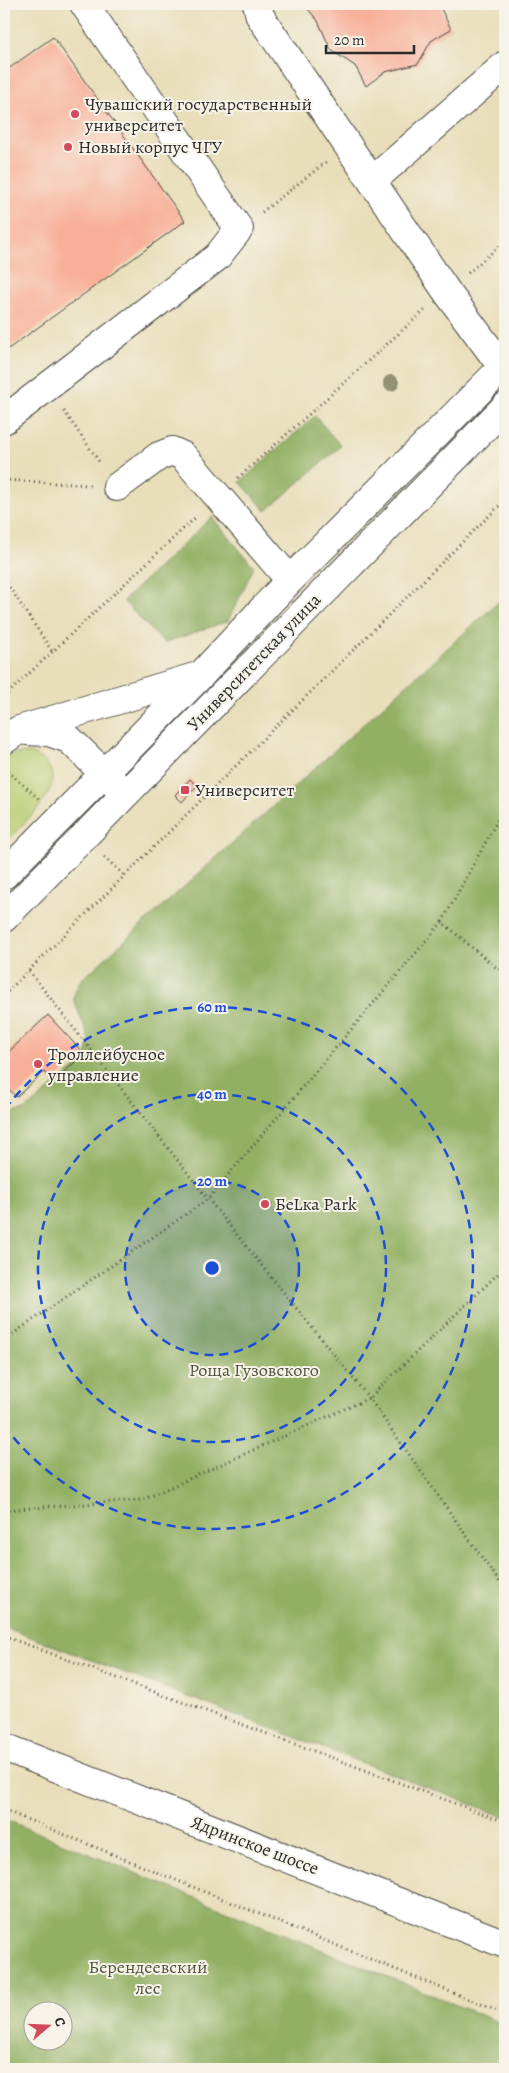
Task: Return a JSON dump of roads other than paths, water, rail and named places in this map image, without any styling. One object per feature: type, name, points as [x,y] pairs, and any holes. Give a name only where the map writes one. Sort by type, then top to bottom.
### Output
[{"type":"main road","points":[[4,420],[217,257],[239,229],[84,4]]},
{"type":"main road","points":[[256,4],[260,16],[447,292],[504,368]]},
{"type":"main road","points":[[372,181],[505,65]]},
{"type":"main road","name":"Университетская улица","points":[[4,875],[200,675],[290,580],[504,368]]},
{"type":"main road","name":"Университетская улица","points":[[4,918],[505,407]]},
{"type":"main road","points":[[117,487],[159,456],[172,451],[183,456],[290,580],[313,602]]},
{"type":"main road","points":[[11,735],[200,675]]},
{"type":"main road","points":[[11,735],[49,732],[69,739],[124,794]]},
{"type":"main road","name":"Ядринское шоссе","points":[[4,1747],[505,1944]]},
{"type":"place","name":"Чувашский государственный университет","points":[[75,114]]},
{"type":"place","name":"Новый корпус ЧГУ","points":[[68,147]]},
{"type":"place","name":"Университет","points":[[185,790]]},
{"type":"place","name":"Троллейбусное управление","points":[[38,1064]]},
{"type":"place","name":"БeLка Park","points":[[265,1204]]},
{"type":"park label","name":"Роща Гузовского","points":[[254,1370]]},
{"type":"park label","name":"Берендеевский лес","points":[[148,1977]]}]
